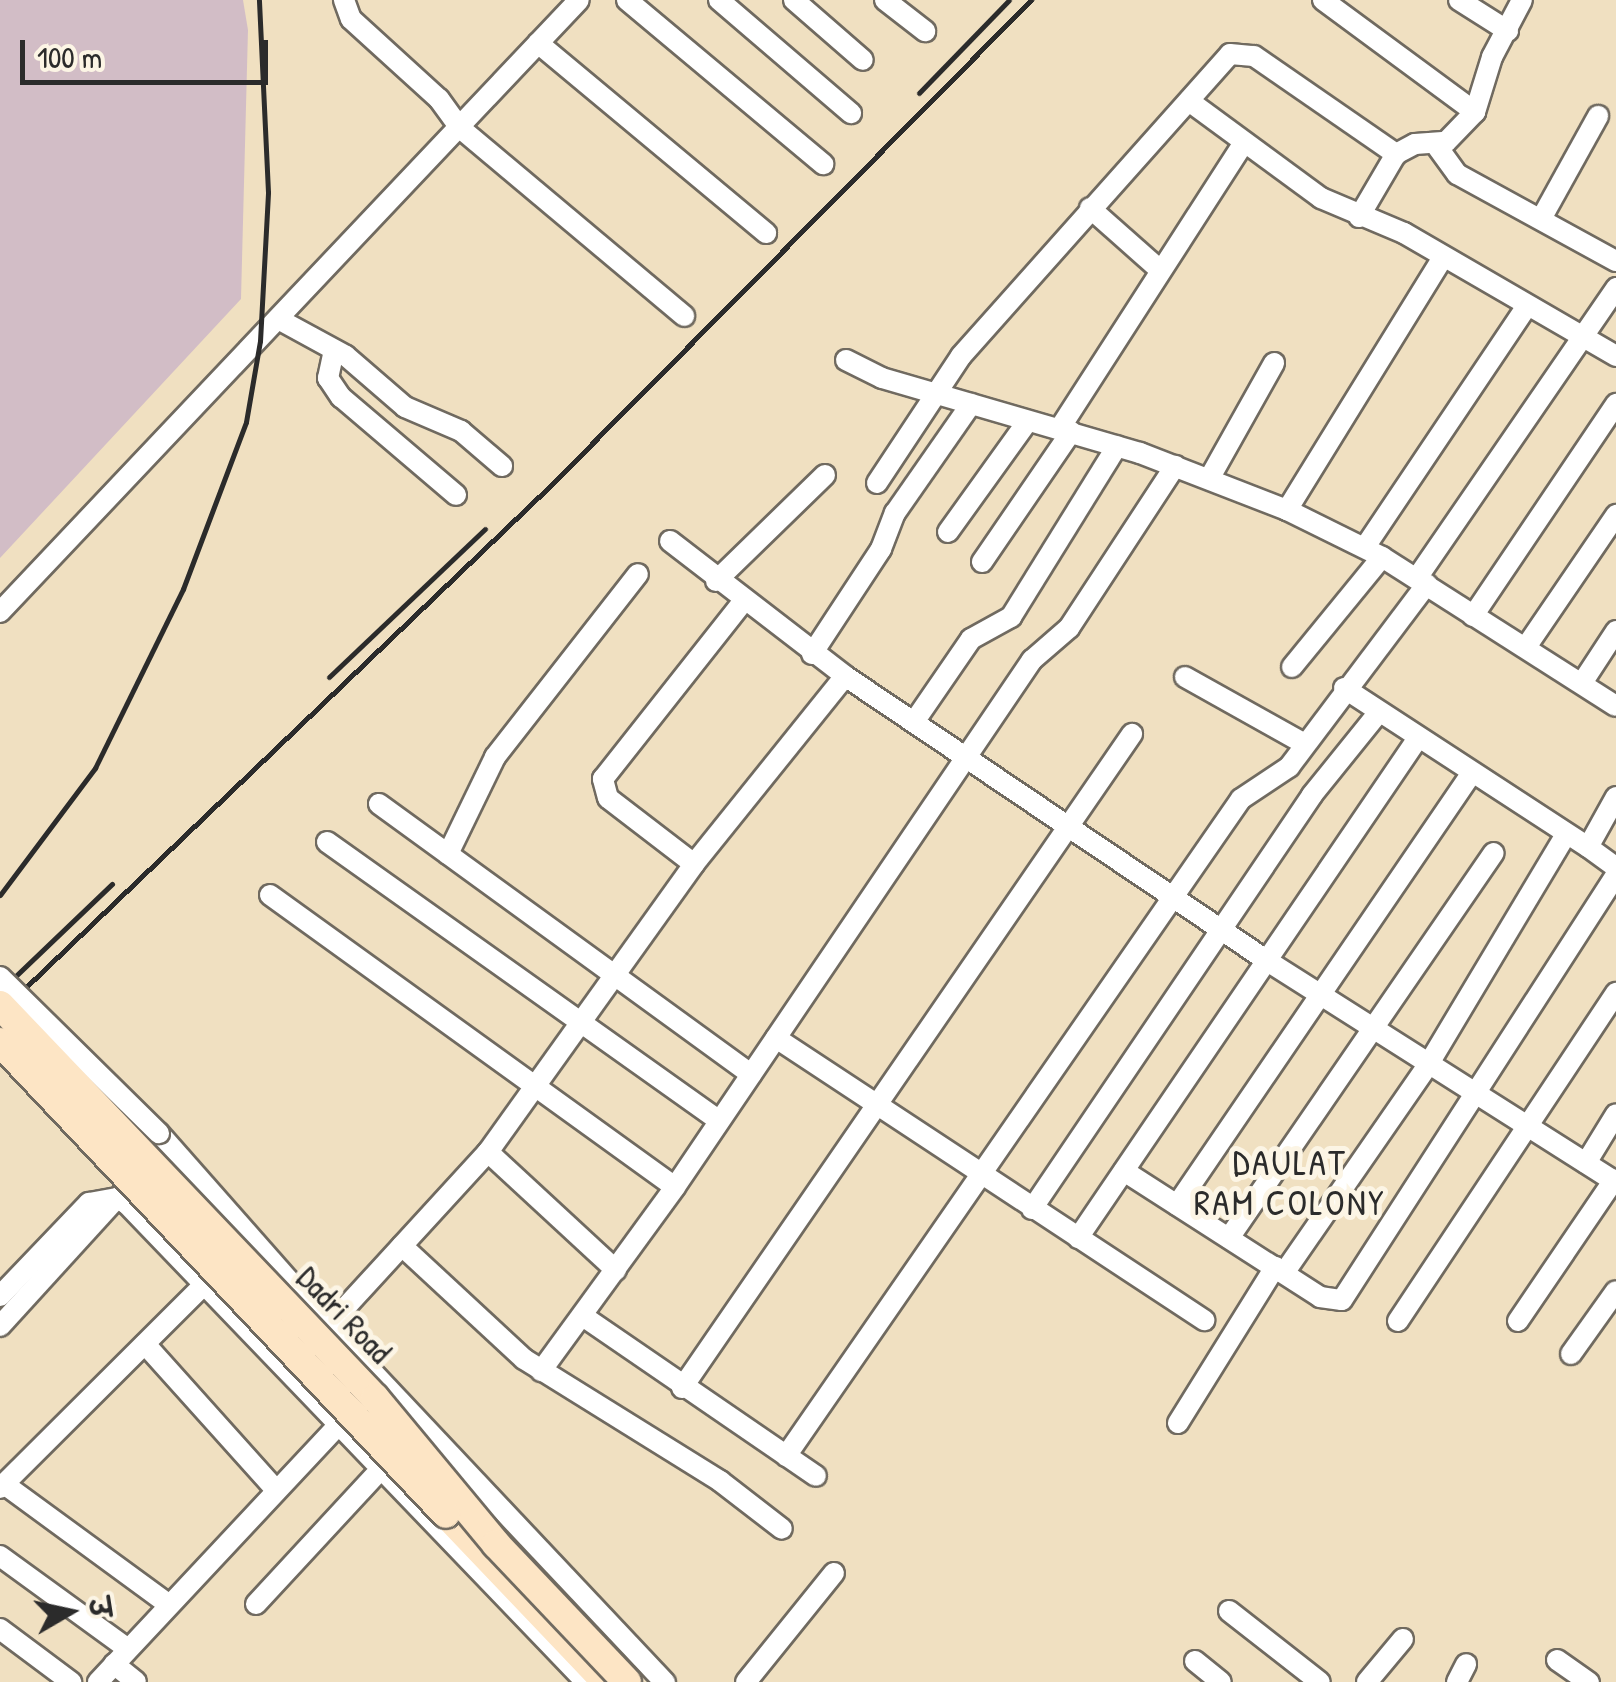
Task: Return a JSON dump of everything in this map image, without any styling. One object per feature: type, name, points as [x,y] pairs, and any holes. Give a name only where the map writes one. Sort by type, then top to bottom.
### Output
[{"type":"street","points":[[344,0],[351,19],[439,99],[459,127],[684,316]]},
{"type":"street","points":[[0,612],[579,0]]},
{"type":"street","points":[[628,0],[823,164]]},
{"type":"street","points":[[719,0],[852,113]]},
{"type":"street","points":[[794,0],[863,60]]},
{"type":"street","points":[[885,0],[925,31]]},
{"type":"street","points":[[1323,0],[1476,112]]},
{"type":"street","points":[[1459,0],[1508,32]]},
{"type":"street","points":[[1359,218],[1396,154],[1415,144],[1436,145],[1476,112],[1522,0]]},
{"type":"street","points":[[538,43],[766,233]]},
{"type":"street","points":[[877,483],[961,356],[1230,54],[1246,52],[1396,154]]},
{"type":"street","points":[[1189,101],[1243,144],[1359,218],[1404,233],[1616,356]]},
{"type":"street","points":[[1541,220],[1598,116]]},
{"type":"street","points":[[982,562],[1066,430],[1160,270],[1243,144]]},
{"type":"street","points":[[1436,145],[1457,174],[1616,261]]},
{"type":"street","points":[[1090,208],[1160,270]]},
{"type":"street","points":[[1287,510],[1443,257]]},
{"type":"street","points":[[786,1456],[1241,799],[1280,776],[1422,581],[1616,288]]},
{"type":"street","points":[[1292,667],[1374,552],[1526,306]]},
{"type":"street","points":[[280,320],[334,350],[405,408],[452,426],[502,466]]},
{"type":"street","points":[[334,350],[328,378],[341,397],[456,495]]},
{"type":"street","points":[[846,360],[938,394],[1176,466],[1287,510],[1374,552],[1616,706]]},
{"type":"street","points":[[1209,479],[1274,363]]},
{"type":"street","points":[[812,654],[881,549],[895,512],[971,404]]},
{"type":"street","points":[[1472,616],[1616,404]]},
{"type":"street","points":[[948,532],[1027,422]]},
{"type":"street","points":[[914,722],[971,639],[1011,617],[1117,446]]},
{"type":"street","points":[[541,1371],[675,1187],[1040,650],[1069,628],[1176,466]]},
{"type":"street","points":[[716,582],[825,475]]},
{"type":"street","points":[[1526,647],[1616,515]]},
{"type":"street","points":[[670,542],[742,603],[812,654],[1269,962],[1615,1181],[1518,1321]]},
{"type":"street","points":[[448,854],[495,757],[638,574]]},
{"type":"street","points":[[694,864],[608,798],[603,780],[742,603]]},
{"type":"street","points":[[1582,682],[1616,631]]},
{"type":"street","points":[[289,1369],[488,1152],[617,977],[694,864],[845,676]]},
{"type":"street","points":[[1185,678],[1305,744]]},
{"type":"street","points":[[1124,1171],[1329,1302],[1342,1300],[1479,1095],[1616,871],[1588,847],[1344,688]]},
{"type":"street","points":[[1032,1208],[1226,930],[1312,795],[1379,712]]},
{"type":"street","points":[[682,1388],[1132,734]]},
{"type":"street","points":[[1078,1238],[1418,738]]},
{"type":"street","points":[[1177,1205],[1471,774]]},
{"type":"street","points":[[1588,847],[1616,797]]},
{"type":"street","points":[[379,804],[751,1074]]},
{"type":"street","points":[[1178,1423],[1279,1270],[1428,1065],[1566,834]]},
{"type":"street","points":[[328,842],[578,1025],[719,1121]]},
{"type":"street","points":[[1229,1238],[1494,852]]},
{"type":"street","points":[[270,895],[675,1187]]},
{"type":"street","points":[[0,977],[159,1133],[329,1326],[664,1682]]},
{"type":"street","points":[[1398,1321],[1531,1128],[1616,993]]},
{"type":"street","name":"Dadri Road","points":[[0,1005],[375,1398],[496,1544],[627,1682]]},
{"type":"street","points":[[776,1038],[1204,1320]]},
{"type":"street","name":"Dadri Road","points":[[0,1042],[606,1682]]},
{"type":"street","points":[[1586,1163],[1616,1114]]},
{"type":"street","points":[[488,1152],[616,1270]]},
{"type":"street","points":[[118,1198],[289,1369],[586,1682]]},
{"type":"street","points":[[0,1296],[89,1203],[118,1198]]},
{"type":"street","points":[[0,1326],[118,1198]]},
{"type":"street","points":[[402,1246],[541,1371],[689,1461],[782,1529]]},
{"type":"street","points":[[168,1604],[2,1486],[205,1284]]},
{"type":"street","points":[[1572,1354],[1615,1296]]},
{"type":"street","points":[[584,1317],[682,1388],[816,1476]]},
{"type":"street","points":[[145,1344],[275,1489]]},
{"type":"street","points":[[98,1682],[340,1423]]},
{"type":"street","points":[[256,1604],[382,1468]]},
{"type":"street","points":[[0,1556],[121,1656],[136,1682]]},
{"type":"street","points":[[746,1682],[834,1574]]},
{"type":"street","points":[[1229,1611],[1320,1682]]},
{"type":"street","points":[[0,1629],[70,1682]]},
{"type":"street","points":[[1367,1682],[1403,1638]]},
{"type":"street","points":[[1195,1660],[1221,1682]]},
{"type":"street","points":[[1557,1660],[1589,1682]]},
{"type":"shaded area","points":[[0,0],[243,0],[248,30],[241,299],[0,558]]},
{"type":"railway","points":[[0,895],[95,768],[183,589],[246,422],[260,341],[268,192],[259,0]]},
{"type":"railway","points":[[919,93],[1009,0]]},
{"type":"railway","points":[[0,1012],[548,488],[1031,0]]},
{"type":"railway","points":[[329,677],[485,529]]},
{"type":"railway","points":[[0,991],[112,884]]},
{"type":"district","name":"DAULAT RAM COLONY","points":[[1290,1183]]}]
